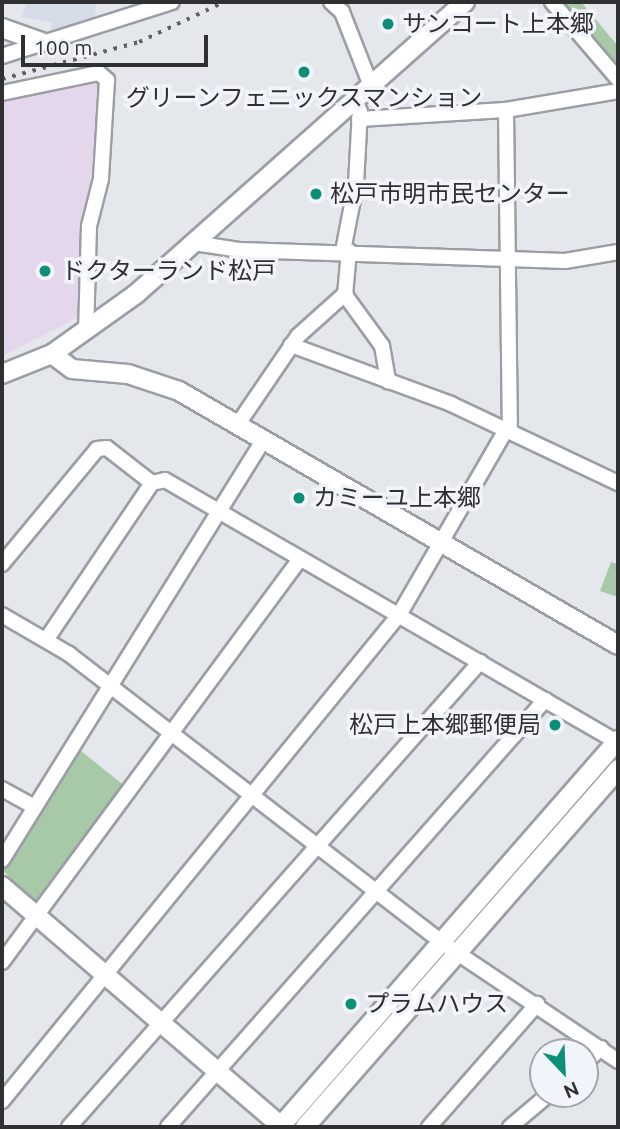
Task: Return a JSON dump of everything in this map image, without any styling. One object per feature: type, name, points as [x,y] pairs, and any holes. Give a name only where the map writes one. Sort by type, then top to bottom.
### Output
[{"type":"street","points":[[2,56],[172,2]]},
{"type":"street","points":[[331,2],[342,12],[371,86]]},
{"type":"street","points":[[2,373],[52,354],[86,331],[194,243],[465,2]]},
{"type":"street","points":[[552,2],[618,79]]},
{"type":"street","points":[[2,27],[41,42]]},
{"type":"street","points":[[2,93],[99,73],[107,80],[101,179],[89,226],[86,331]]},
{"type":"street","points":[[359,119],[506,110],[618,91]]},
{"type":"street","points":[[354,101],[359,119],[356,184],[346,251],[346,293],[382,346],[388,381]]},
{"type":"street","points":[[2,1101],[108,977],[398,615],[508,429],[506,110]]},
{"type":"street","points":[[194,243],[240,250],[346,251],[565,261],[618,252]]},
{"type":"street","points":[[238,424],[291,345],[346,293]]},
{"type":"street","points":[[291,345],[508,429],[618,483]]},
{"type":"street","points":[[52,354],[86,373],[154,381],[238,424],[618,645]]},
{"type":"street","points":[[2,860],[264,439]]},
{"type":"street","points":[[2,564],[97,449],[107,448],[152,483]]},
{"type":"street","points":[[2,886],[281,1127],[618,741],[166,480],[152,483],[46,640]]},
{"type":"street","points":[[2,962],[300,559]]},
{"type":"street","points":[[2,615],[46,640],[112,686],[441,942],[537,1004],[618,1061]]},
{"type":"street","points":[[69,1127],[480,662]]},
{"type":"street","points":[[168,1127],[545,700]]},
{"type":"street","points":[[305,1127],[618,769]]},
{"type":"street","points":[[2,789],[34,807]]},
{"type":"street","points":[[429,1127],[537,1004]]},
{"type":"street","points":[[510,1127],[532,1108]]},
{"type":"shaded area","points":[[27,2],[96,2],[95,21],[51,34],[51,22],[22,17]]},
{"type":"shaded area","points":[[91,81],[98,87],[93,180],[81,218],[77,318],[2,356],[2,100]]},
{"type":"green space","points":[[563,2],[581,2],[618,46],[618,64]]},
{"type":"green space","points":[[611,562],[618,564],[618,597],[600,591]]},
{"type":"green space","points":[[81,751],[126,787],[41,901],[32,903],[2,869]]},
{"type":"railway","points":[[2,79],[139,42],[224,2]]},
{"type":"place","name":"サンコート上本郷","points":[[388,24]]},
{"type":"place","name":"グリーンフェニックスマンション","points":[[304,72]]},
{"type":"place","name":"松戸市明市民センター","points":[[316,194]]},
{"type":"place","name":"ドクターランド松戸","points":[[45,271]]},
{"type":"place","name":"カミーユ上本郷","points":[[299,498]]},
{"type":"place","name":"松戸上本郷郵便局","points":[[555,725]]},
{"type":"place","name":"プラムハウス","points":[[351,1004]]}]
